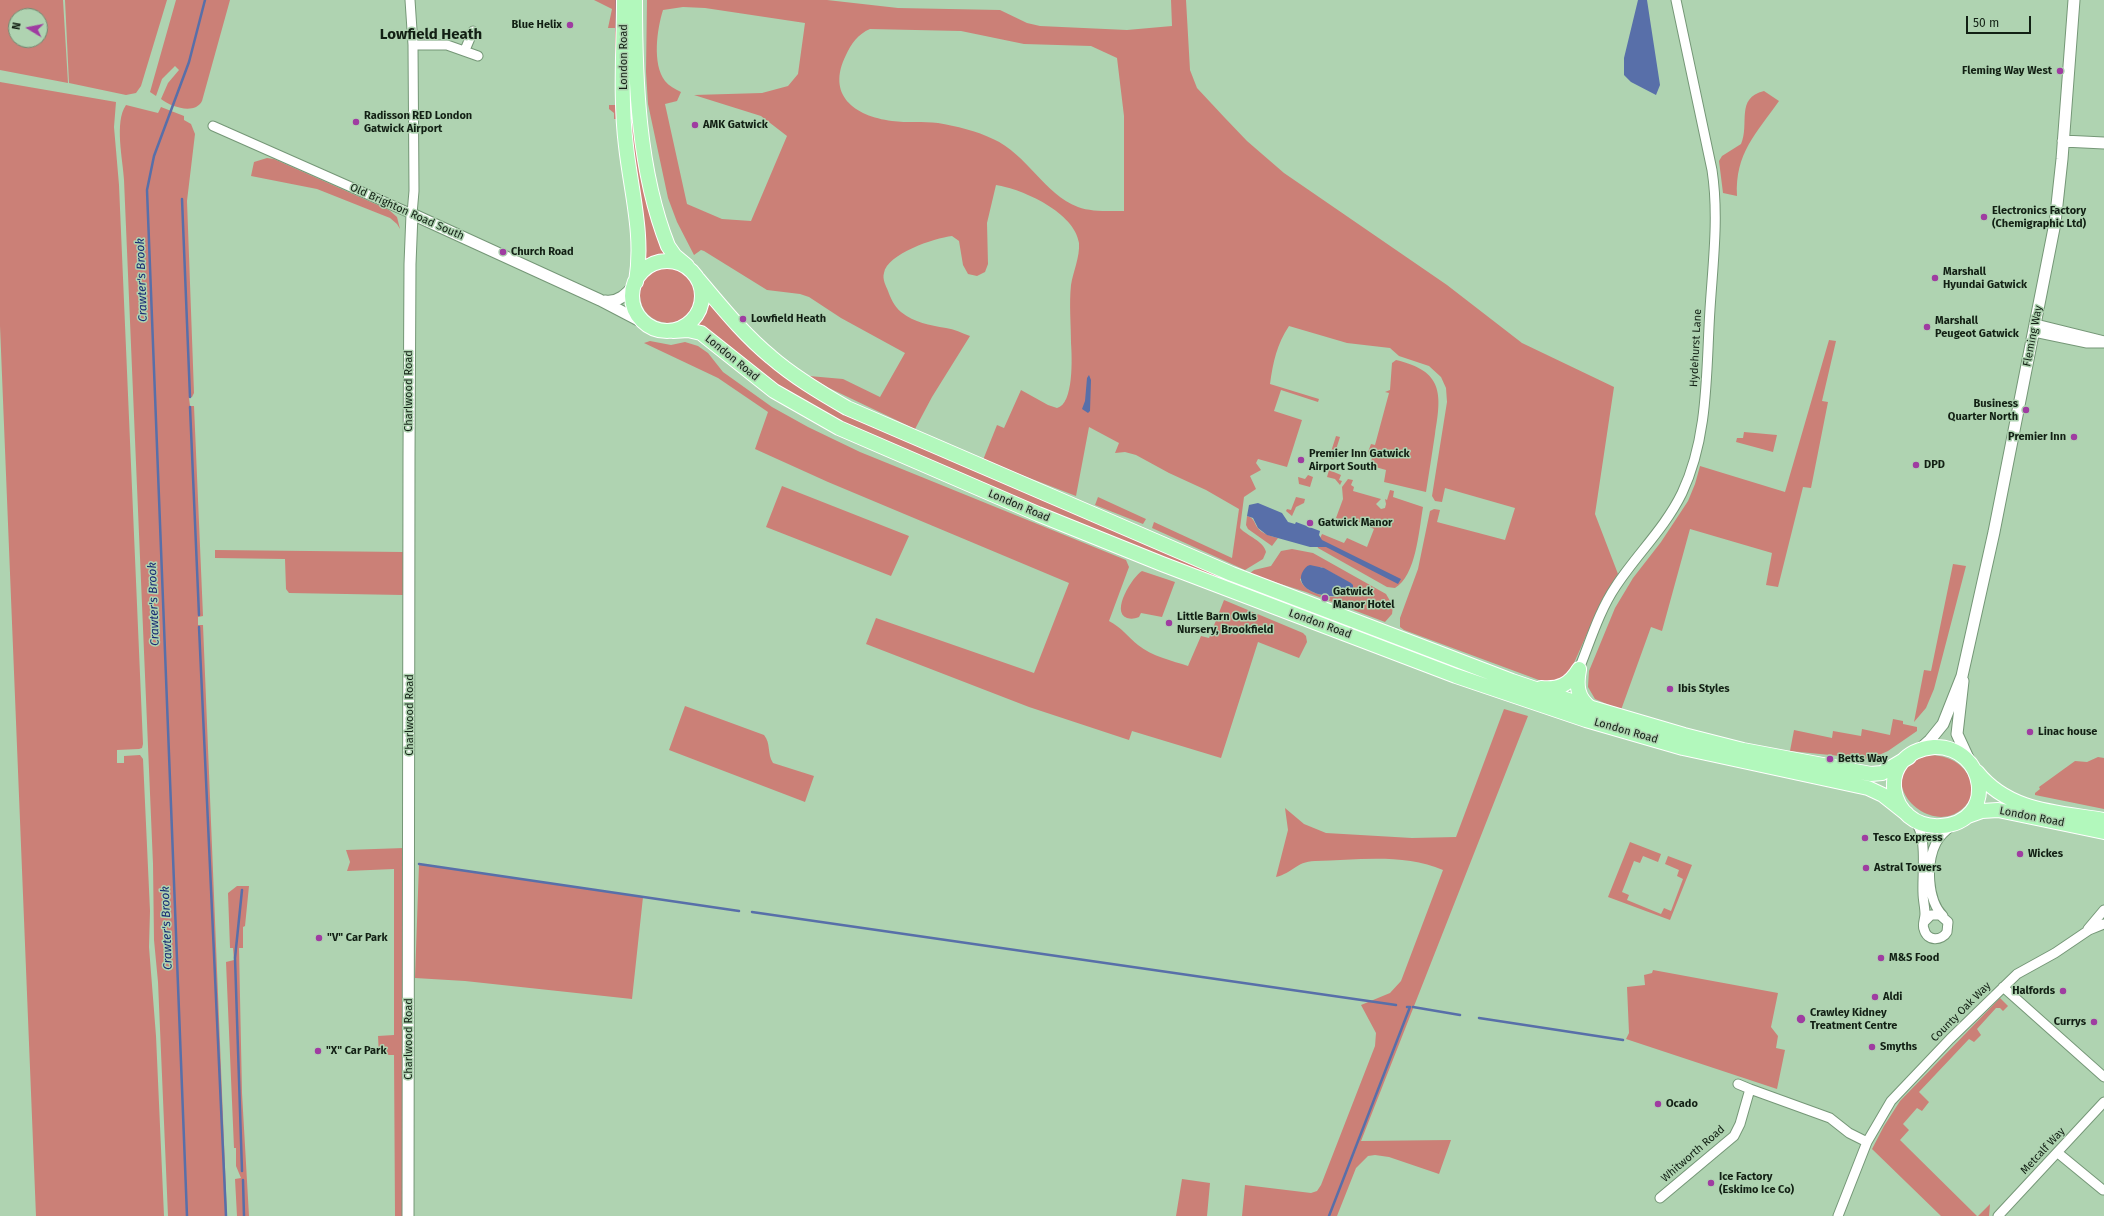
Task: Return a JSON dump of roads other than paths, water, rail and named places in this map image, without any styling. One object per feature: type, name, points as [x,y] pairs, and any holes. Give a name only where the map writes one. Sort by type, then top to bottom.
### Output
[{"type":"main road","name":"London Road","points":[[624,0],[625,144],[639,237],[639,259],[635,283]]},
{"type":"main road","name":"London Road","points":[[635,0],[638,101],[648,169],[668,246],[675,256],[687,266]]},
{"type":"main road","points":[[672,261],[687,266],[698,279],[701,292],[698,310],[690,321],[673,331],[659,330],[644,323],[636,315],[633,306],[635,283],[642,274],[658,264],[672,261]]},
{"type":"main road","name":"London Road","points":[[698,279],[727,314],[770,357],[807,384],[863,416],[1232,574],[1512,681],[1592,708],[1678,734],[1743,750],[1862,773],[1882,773],[1911,756]]},
{"type":"main road","name":"London Road","points":[[673,331],[688,330],[701,333],[769,388],[796,405],[839,428],[1038,514],[1162,564],[1456,676],[1521,699],[1586,720],[1683,748],[1868,788],[1883,795],[1908,815]]},
{"type":"main road","points":[[1512,681],[1541,688],[1555,688],[1570,682],[1579,669]]},
{"type":"main road","points":[[1579,669],[1577,681],[1578,692],[1592,708]]},
{"type":"main road","points":[[1943,747],[1961,755],[1973,767],[1979,782],[1979,798],[1973,809],[1959,820],[1945,826],[1932,826],[1908,815],[1898,802],[1893,786],[1897,770],[1911,756],[1927,748],[1943,747]]},
{"type":"main road","name":"London Road","points":[[1973,767],[1996,791],[2016,803],[2104,820]]},
{"type":"main road","name":"London Road","points":[[1959,820],[1980,812],[1994,810],[2104,832]]},
{"type":"street","points":[[410,0],[414,191],[412,214]]},
{"type":"street","name":"Hydehurst Lane","points":[[1579,669],[1603,610],[1616,586],[1666,521],[1682,493],[1696,456],[1703,422],[1716,204],[1712,170],[1676,0]]},
{"type":"street","name":"Fleming Way","points":[[1973,767],[1960,745],[1957,734],[1964,668],[1994,532],[2055,223],[2074,0]]},
{"type":"street","points":[[465,50],[473,31]]},
{"type":"street","points":[[412,45],[444,44],[465,50],[478,56]]},
{"type":"street","name":"Old Brighton Road South","points":[[213,126],[412,214],[600,300],[644,323]]},
{"type":"street","points":[[2063,141],[2104,143]]},
{"type":"street","name":"Charlwood Road","points":[[408,1216],[409,440],[410,264],[412,214]]},
{"type":"street","name":"Old Brighton Road South","points":[[600,300],[618,300],[627,294],[635,283]]},
{"type":"street","points":[[2035,328],[2087,343],[2104,342]]},
{"type":"street","name":"Fleming Way","points":[[1911,756],[1930,740],[1943,724],[1964,668]]},
{"type":"street","points":[[1908,815],[1919,827],[1922,838],[1923,928],[1927,935],[1931,938],[1939,939],[1946,934],[1948,922],[1936,907],[1932,895],[1932,857],[1940,837],[1959,820]]},
{"type":"street","points":[[2086,932],[2104,910]]},
{"type":"street","points":[[1924,922],[1932,915],[1943,916]]},
{"type":"street","name":"County Oak Way","points":[[1838,1216],[1867,1142],[1892,1101],[2003,987],[2021,971],[2055,953],[2086,932],[2104,924]]},
{"type":"street","points":[[2003,987],[2104,1076]]},
{"type":"street","points":[[1738,1084],[1830,1118],[1849,1133],[1867,1142]]},
{"type":"street","name":"Whitworth Road","points":[[1660,1198],[1734,1136],[1738,1128],[1750,1089]]},
{"type":"street","name":"Metcalf Way","points":[[1998,1216],[2104,1102]]},
{"type":"street","points":[[2058,1153],[2103,1190]]},
{"type":"water","points":[[1638,0],[1647,0],[1660,85],[1656,95],[1631,82],[1624,75],[1624,58]]},
{"type":"water","points":[[1089,375],[1091,380],[1090,411],[1088,413],[1082,409],[1085,401],[1087,378]]},
{"type":"water","points":[[1258,503],[1282,513],[1288,522],[1295,524],[1296,522],[1320,531],[1319,535],[1322,540],[1401,579],[1398,584],[1326,547],[1310,547],[1267,535],[1258,528],[1253,518],[1247,516],[1249,505]]},
{"type":"water","points":[[1310,565],[1324,568],[1351,583],[1353,585],[1353,589],[1339,596],[1330,596],[1311,591],[1301,580],[1302,573],[1306,567]]},
{"type":"waterway","name":"Crawter's Brook","points":[[187,1216],[147,190],[154,156],[189,62],[205,0]]},
{"type":"waterway","points":[[617,0],[617,31]]},
{"type":"waterway","points":[[182,199],[190,397]]},
{"type":"waterway","points":[[190,407],[199,615]]},
{"type":"waterway","points":[[199,627],[226,1216]]},
{"type":"waterway","points":[[419,864],[739,911]]},
{"type":"waterway","points":[[242,890],[235,958],[242,1171]]},
{"type":"waterway","points":[[752,912],[1396,1005]]},
{"type":"waterway","points":[[1329,1216],[1410,1007],[1407,1007]]},
{"type":"waterway","points":[[1413,1007],[1460,1015]]},
{"type":"waterway","points":[[1479,1018],[1623,1040]]},
{"type":"waterway","points":[[243,1180],[244,1216]]},
{"type":"place","name":"Blue Helix","points":[[570,25]]},
{"type":"place","name":"Fleming Way West","points":[[2060,71]]},
{"type":"place","name":"Radisson RED London Gatwick Airport","points":[[356,122]]},
{"type":"place","name":"AMK Gatwick","points":[[695,125]]},
{"type":"place","name":"Electronics Factory (Chemigraphic Ltd)","points":[[1984,217]]},
{"type":"place","name":"Church Road","points":[[503,252]]},
{"type":"place","name":"Marshall Hyundai Gatwick","points":[[1935,278]]},
{"type":"place","name":"Lowfield Heath","points":[[743,319]]},
{"type":"place","name":"Marshall Peugeot Gatwick","points":[[1927,327]]},
{"type":"place","name":"Business Quarter North","points":[[2026,410]]},
{"type":"place","name":"Premier Inn","points":[[2074,437]]},
{"type":"place","name":"Premier Inn Gatwick Airport South","points":[[1301,460]]},
{"type":"place","name":"DPD","points":[[1916,465]]},
{"type":"place","name":"Gatwick Manor","points":[[1310,523]]},
{"type":"place","name":"Gatwick Manor Hotel","points":[[1325,598]]},
{"type":"place","name":"Little Barn Owls Nursery, Brookfield","points":[[1169,623]]},
{"type":"place","name":"Ibis Styles","points":[[1670,689]]},
{"type":"place","name":"Linac house","points":[[2030,732]]},
{"type":"place","name":"Betts Way","points":[[1830,759]]},
{"type":"place","name":"Tesco Express","points":[[1865,838]]},
{"type":"place","name":"Wickes","points":[[2020,854]]},
{"type":"place","name":"Astral Towers","points":[[1866,868]]},
{"type":"place","name":"\"V\" Car Park","points":[[319,938]]},
{"type":"place","name":"M&S Food","points":[[1881,958]]},
{"type":"place","name":"Halfords","points":[[2063,991]]},
{"type":"place","name":"Aldi","points":[[1875,997]]},
{"type":"place","name":"Crawley Kidney Treatment Centre","points":[[1801,1019]]},
{"type":"place","name":"Currys","points":[[2094,1022]]},
{"type":"place","name":"Smyths","points":[[1872,1047]]},
{"type":"place","name":"\"X\" Car Park","points":[[318,1051]]},
{"type":"place","name":"Ocado","points":[[1658,1104]]},
{"type":"place","name":"Ice Factory (Eskimo Ice Co)","points":[[1711,1183]]},
{"type":"district","name":"Lowfield Heath","points":[[431,35]]}]
